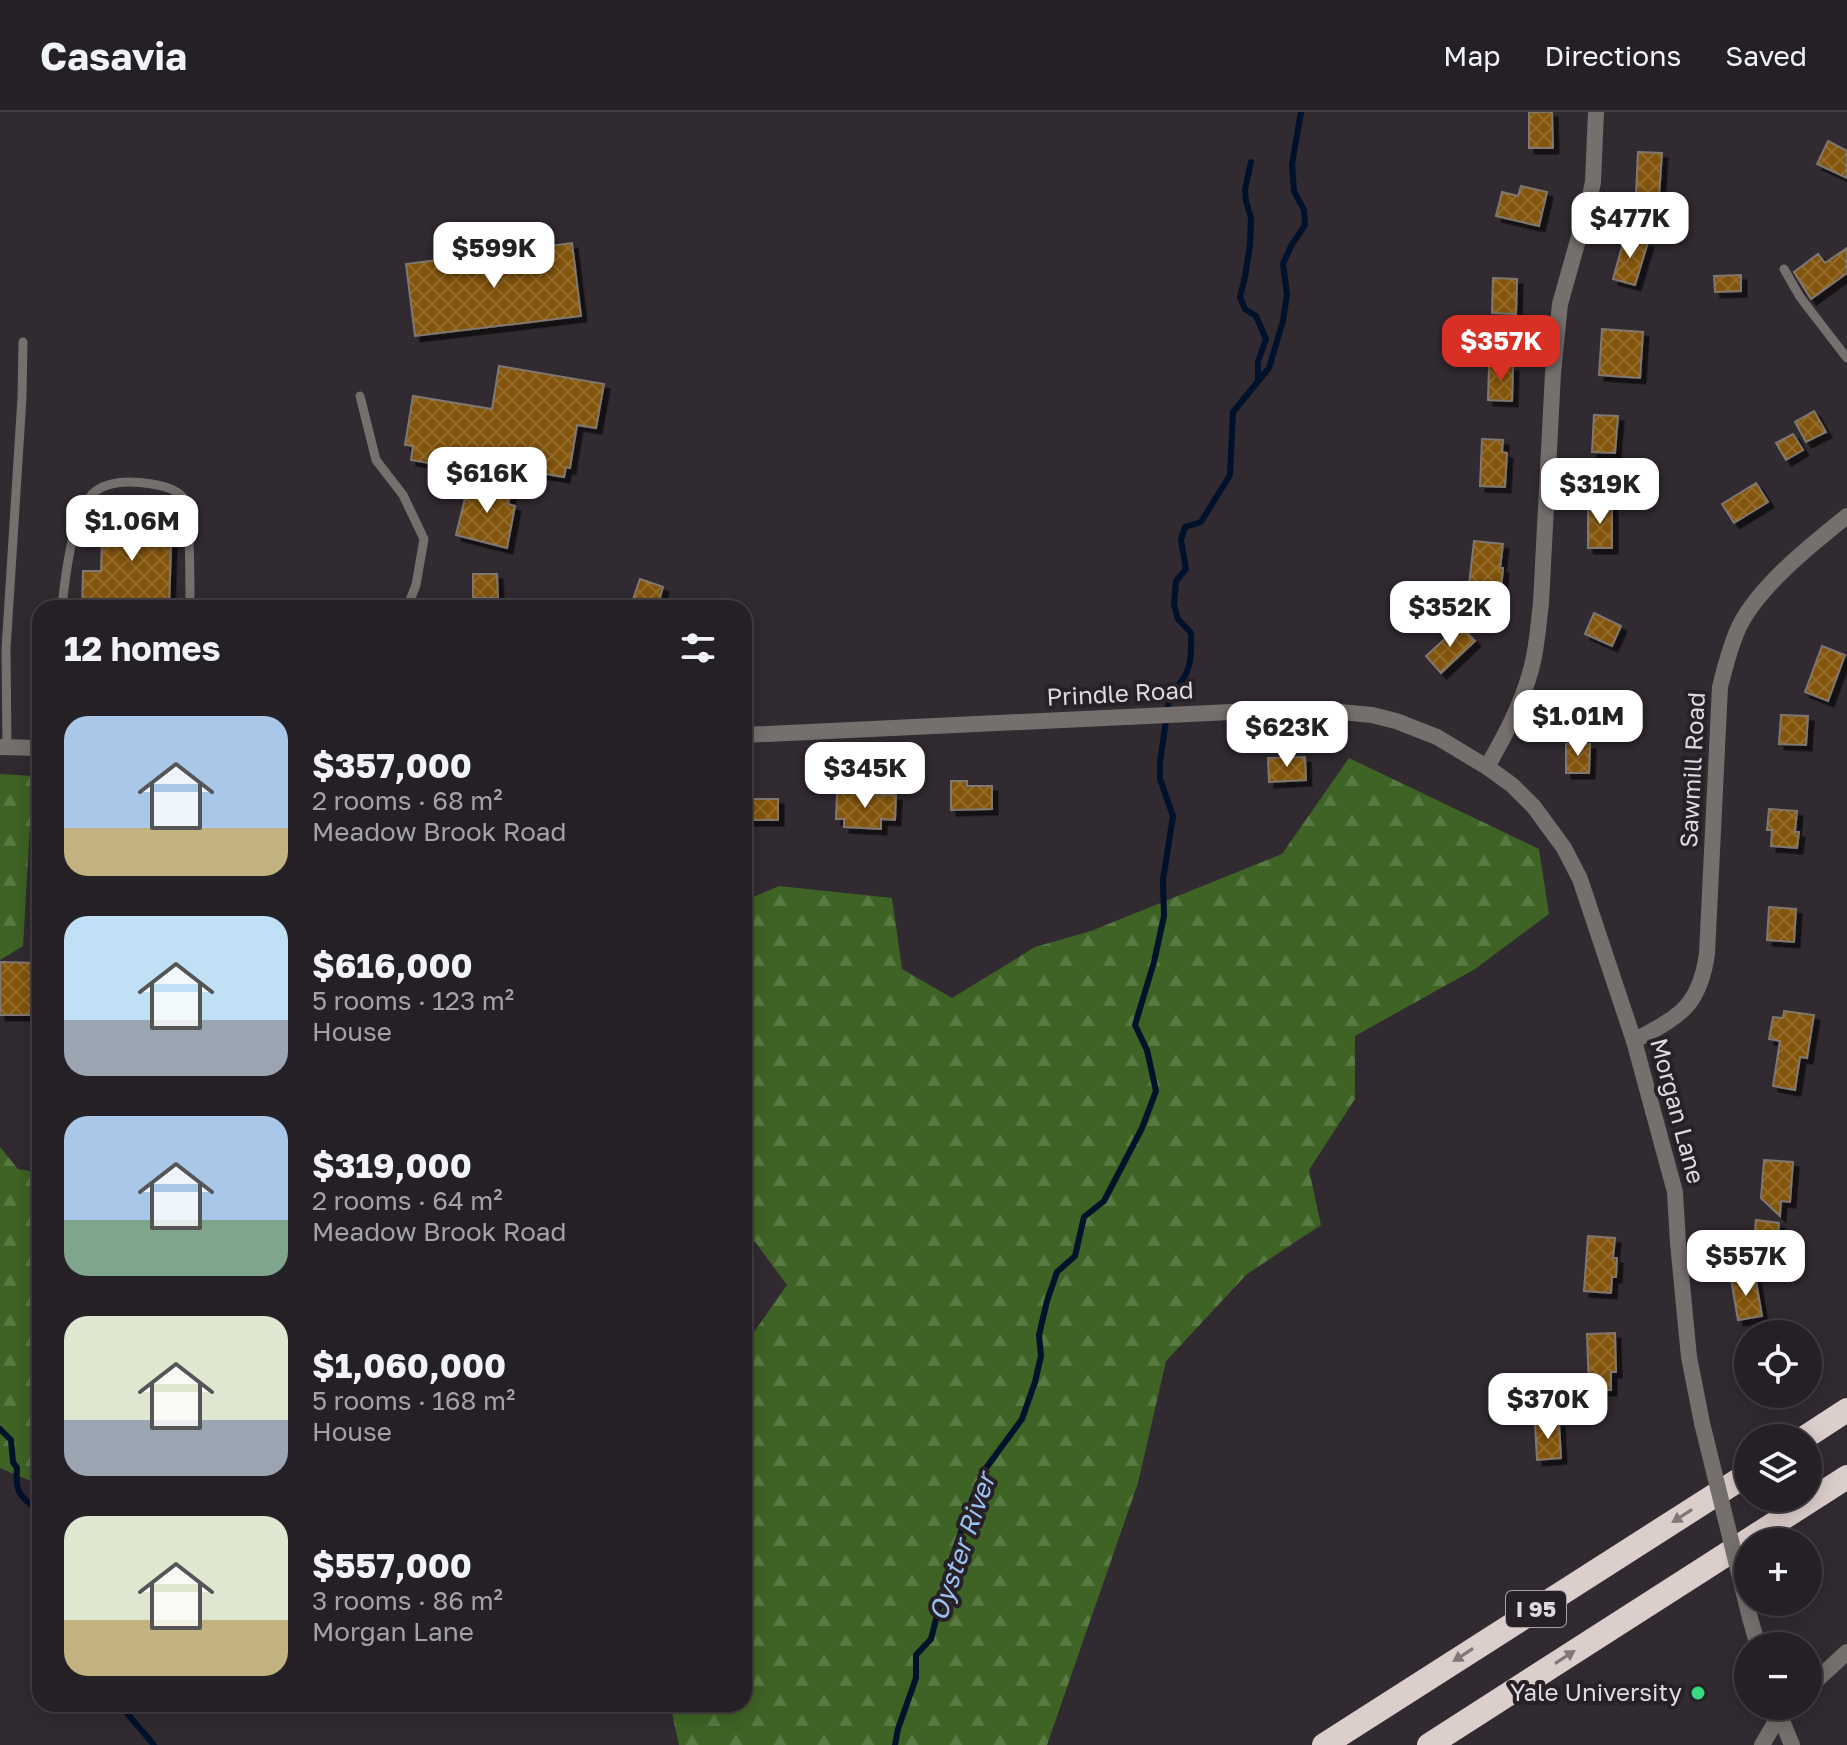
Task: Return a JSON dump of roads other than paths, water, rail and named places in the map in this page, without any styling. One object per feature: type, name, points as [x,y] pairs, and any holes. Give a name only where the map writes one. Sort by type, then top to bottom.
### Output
[{"type":"highway","points":[[1822,1426],[1847,1410]]},
{"type":"highway","name":"I 95","points":[[1429,1745],[1847,1477]]},
{"type":"highway","name":"I 95","points":[[1324,1745],[1734,1483]]},
{"type":"street","points":[[1487,767],[1507,732],[1530,674],[1537,640],[1560,304],[1593,182],[1596,112]]},
{"type":"street","name":"Sawmill Road","points":[[1634,1041],[1683,1011],[1704,975],[1720,687],[1739,626],[1768,586],[1847,516]]},
{"type":"street","name":"Prindle Road","points":[[752,735],[1319,710],[1372,715],[1396,721],[1463,751],[1487,767]]},
{"type":"street","points":[[3,747],[32,748]]},
{"type":"street","name":"Morgan Lane","points":[[1487,767],[1512,785],[1534,807],[1564,848],[1580,879],[1634,1041],[1675,1192],[1689,1357],[1702,1423],[1754,1632]]},
{"type":"street","points":[[1822,1675],[1847,1652]]},
{"type":"street","points":[[1762,1745],[1775,1720]]},
{"type":"street","points":[[1784,1720],[1792,1745]]},
{"type":"lane","points":[[1784,269],[1800,297],[1847,358]]},
{"type":"lane","points":[[3,747],[23,342]]},
{"type":"lane","points":[[360,396],[376,460],[403,495],[424,539],[410,600]]},
{"type":"lane","points":[[63,600],[74,530],[85,501],[104,486],[128,482],[165,486],[187,502],[190,600]]},
{"type":"lane","points":[[0,537],[12,538]]},
{"type":"waterway","name":"Oyster River","points":[[895,1745],[916,1678],[916,1655],[931,1639],[950,1564],[973,1497],[986,1468],[1022,1419],[1035,1382],[1041,1356],[1039,1335],[1057,1272],[1075,1256],[1084,1217],[1104,1201],[1142,1128],[1156,1091],[1147,1050],[1135,1025],[1164,916],[1163,880],[1173,816],[1160,779],[1160,762],[1170,693],[1186,674],[1191,651],[1191,633],[1178,619],[1174,605],[1176,581],[1186,569],[1181,540],[1185,527],[1201,522],[1230,475],[1233,412],[1269,368],[1283,321],[1287,294],[1283,264],[1305,225],[1304,210],[1294,191],[1292,164],[1301,112]]},
{"type":"waterway","points":[[1251,162],[1245,189],[1251,218],[1250,245],[1240,297],[1245,309],[1256,316],[1266,339],[1258,362],[1258,381]]},
{"type":"waterway","points":[[0,1429],[11,1440],[18,1490],[32,1506]]},
{"type":"waterway","points":[[126,1712],[154,1745]]},
{"type":"place","name":"Yale University","points":[[1698,1693]]}]
